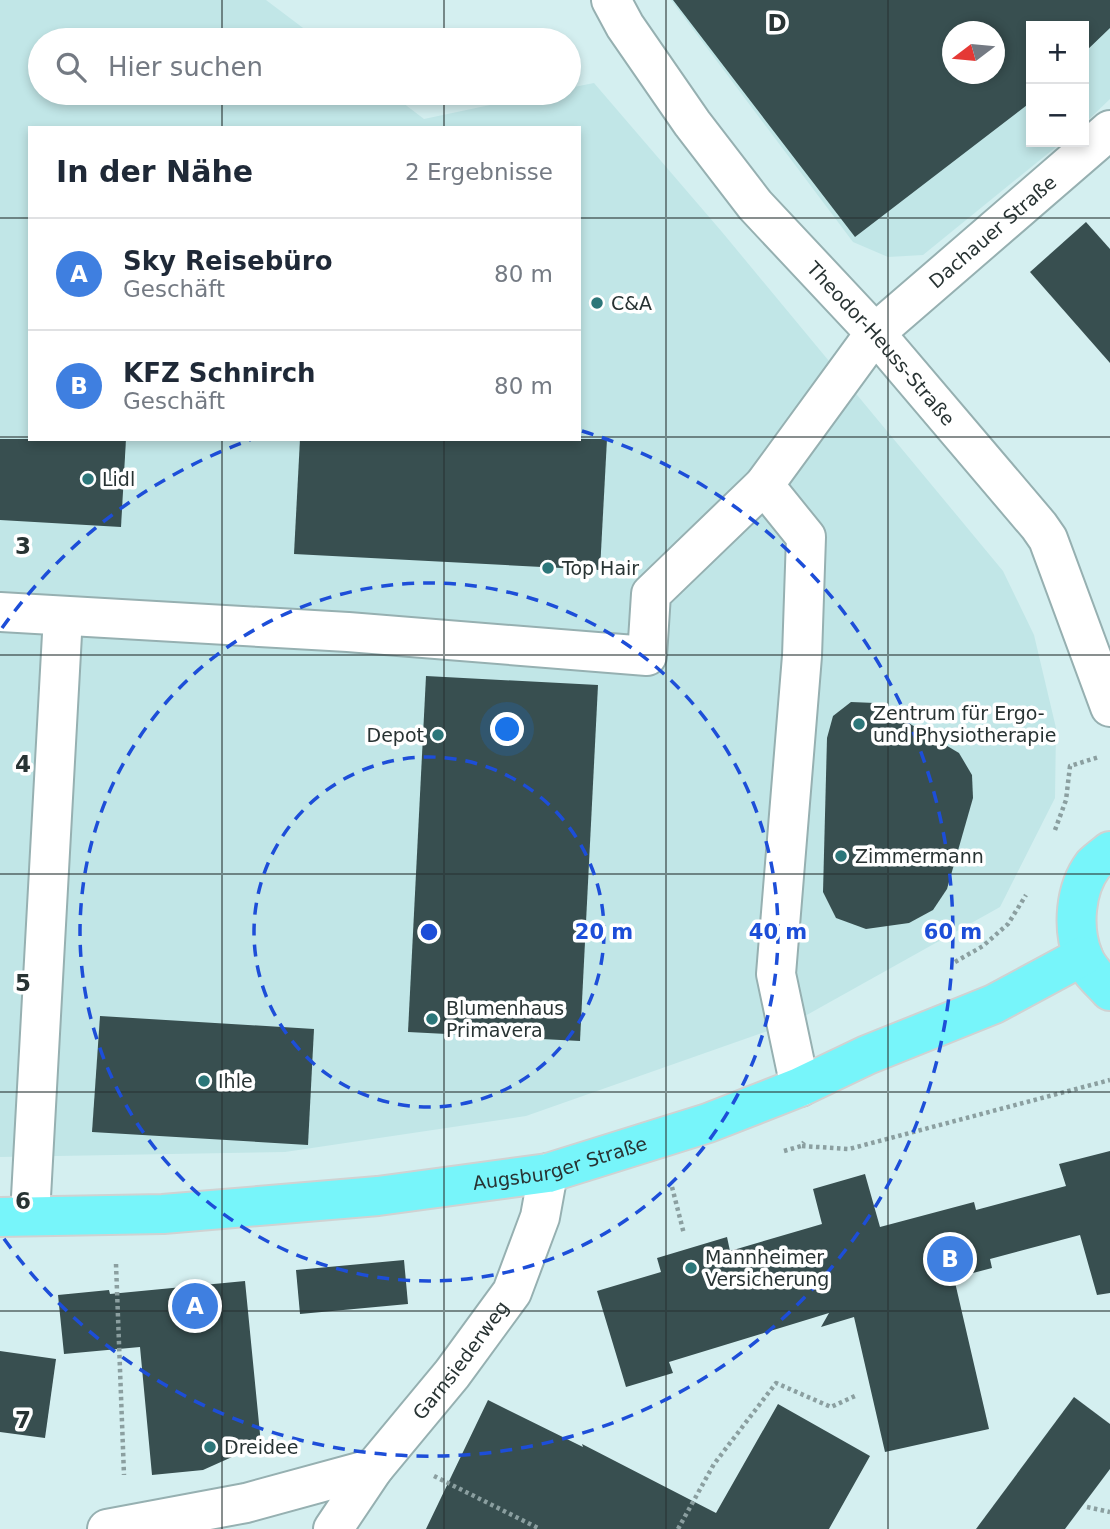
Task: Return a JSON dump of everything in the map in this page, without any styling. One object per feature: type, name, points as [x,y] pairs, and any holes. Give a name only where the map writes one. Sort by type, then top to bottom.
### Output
[{"type":"main road","points":[[1110,850],[1093,866],[1077,900],[1083,956],[1094,975],[1110,990]]},
{"type":"main road","name":"Augsburger Straße","points":[[15,1216],[163,1214],[379,1196],[548,1173],[708,1123],[800,1087],[867,1055],[994,1004],[1083,956]]},
{"type":"street","name":"Theodor-Heuss-Straße","points":[[611,0],[625,26],[685,112],[755,205],[874,333],[1048,539],[1110,707]]},
{"type":"street","name":"Dachauer Straße","points":[[63,616],[348,632],[647,656],[652,594],[765,485],[874,333],[1110,130]]},
{"type":"street","points":[[765,485],[806,537],[802,656],[776,974],[800,1087]]},
{"type":"street","points":[[0,612],[63,616],[15,1216]]},
{"type":"street","name":"Garnsiederweg","points":[[333,1529],[380,1460],[452,1374],[512,1292],[540,1217],[548,1173]]},
{"type":"street","points":[[117,1527],[246,1503],[380,1460]]},
{"type":"path","points":[[1070,766],[1110,754]]},
{"type":"path","points":[[949,966],[983,946]]},
{"type":"path","points":[[802,1146],[849,1149],[1110,1080]]},
{"type":"path","points":[[114,1214],[117,1527]]},
{"type":"path","points":[[678,1529],[714,1464],[776,1382],[831,1407],[855,1396]]},
{"type":"path","points":[[380,1460],[540,1529]]},
{"type":"path","points":[[1087,1507],[1110,1512]]},
{"type":"shaded area","points":[[0,0],[266,0],[303,28],[28,28],[28,105],[406,105],[424,119],[490,105],[581,105],[581,86],[594,83],[722,232],[1003,571],[1034,635],[1056,728],[1055,798],[1000,907],[796,1021],[526,1116],[285,1152],[0,1157]]},
{"type":"shaded area","points":[[671,0],[1110,0],[1110,99],[1089,119],[1089,21],[1026,21],[1026,147],[1056,147],[923,255],[888,257],[853,242]]},
{"type":"building","points":[[673,0],[1110,0],[1110,28],[1089,48],[1089,21],[1026,21],[1026,106],[855,237]]},
{"type":"building","points":[[1086,222],[1110,249],[1110,363],[1030,272]]},
{"type":"building","points":[[0,439],[126,441],[121,527],[0,520]]},
{"type":"building","name":"C&A","points":[[607,439],[600,570],[294,554],[300,441]]},
{"type":"building","points":[[426,676],[598,685],[580,1041],[408,1032]]},
{"type":"building","points":[[851,702],[875,703],[959,753],[972,775],[973,798],[947,889],[933,910],[909,923],[866,929],[836,918],[823,892],[827,738],[833,716]]},
{"type":"building","name":"Ihle","points":[[100,1016],[314,1029],[308,1145],[92,1132]]},
{"type":"building","points":[[1110,1151],[1110,1293],[1097,1295],[1080,1235],[990,1259],[992,1268],[954,1278],[989,1429],[885,1452],[854,1317],[821,1327],[829,1313],[669,1362],[673,1373],[626,1387],[597,1291],[661,1272],[657,1258],[727,1237],[730,1251],[822,1224],[813,1189],[865,1174],[880,1227],[974,1202],[976,1210],[1066,1186],[1059,1164]]},
{"type":"building","points":[[404,1260],[408,1304],[300,1314],[296,1270]]},
{"type":"building","points":[[245,1281],[261,1444],[203,1470],[152,1475],[140,1347],[64,1354],[58,1295],[109,1290],[110,1294]]},
{"type":"building","points":[[0,1351],[56,1359],[45,1438],[0,1432]]},
{"type":"building","points":[[1074,1397],[1110,1424],[1110,1469],[1065,1529],[976,1529]]},
{"type":"building","points":[[488,1400],[583,1447],[582,1444],[716,1513],[778,1404],[870,1456],[829,1529],[426,1529]]},
{"type":"place","name":"C&A","points":[[597,303]]},
{"type":"place","name":"Lidl","points":[[88,479]]},
{"type":"place","name":"Top Hair","points":[[548,568]]},
{"type":"place","name":"Zentrum für Ergo- und Physiotherapie","points":[[859,724]]},
{"type":"place","name":"Depot","points":[[438,735]]},
{"type":"place","name":"Zimmermann","points":[[841,856]]},
{"type":"place","name":"Blumenhaus Primavera","points":[[432,1019]]},
{"type":"place","name":"Ihle","points":[[204,1081]]},
{"type":"place","name":"KFZ Schnirch","points":[[950,1259]]},
{"type":"place","name":"Mannheimer Versicherung","points":[[691,1268]]},
{"type":"place","name":"Sky Reisebüro","points":[[195,1306]]},
{"type":"place","name":"Dreidee","points":[[210,1447]]}]
